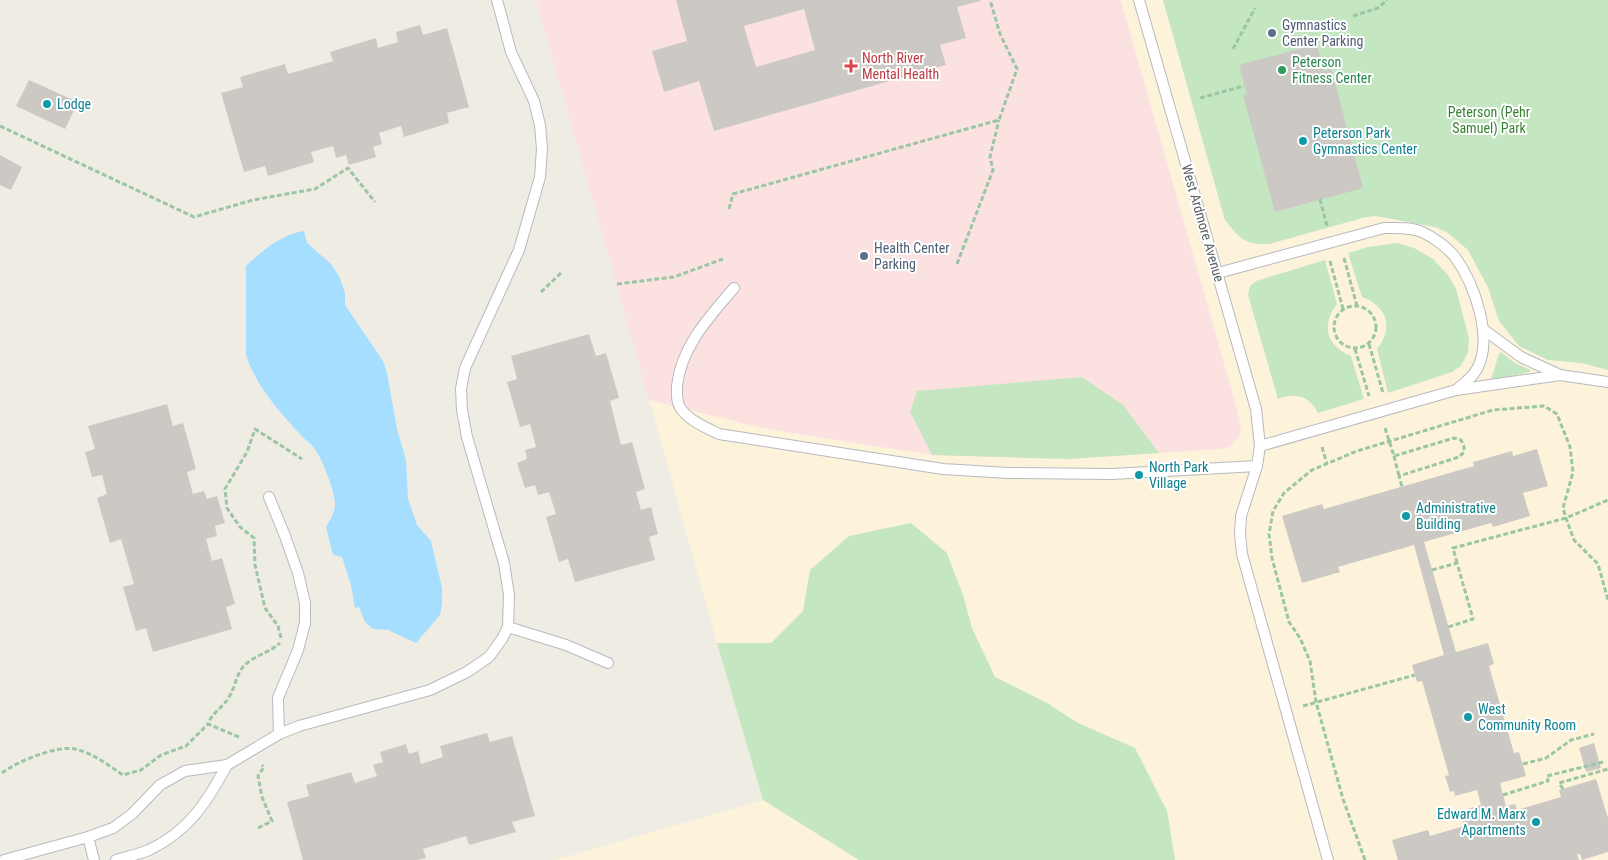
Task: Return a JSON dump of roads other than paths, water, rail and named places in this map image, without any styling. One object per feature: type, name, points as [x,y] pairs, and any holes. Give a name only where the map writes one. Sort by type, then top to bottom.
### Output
[{"type":"lane","points":[[4,860],[88,837],[113,828],[132,814],[160,786],[185,771],[227,765],[279,734],[299,726],[430,690],[468,672],[489,656],[502,640],[508,627],[509,595],[504,563],[467,437],[462,410],[462,390],[465,368],[518,250],[540,177],[542,149],[540,125],[534,101],[511,52],[497,0]]},
{"type":"lane","name":"West Ardmore Avenue","points":[[1139,0],[1256,408],[1260,446],[1257,466],[1240,516],[1242,554],[1328,860]]},
{"type":"lane","points":[[1218,273],[1384,228],[1403,228],[1420,231],[1437,241],[1454,255],[1466,275],[1478,304],[1483,329],[1483,350],[1478,367],[1470,379],[1456,390]]},
{"type":"lane","points":[[734,288],[709,317],[692,341],[681,366],[676,396],[679,407],[688,416],[702,426],[719,434],[943,469],[1008,473],[1112,474],[1257,466]]},
{"type":"lane","points":[[1483,329],[1521,357],[1560,376]]},
{"type":"lane","points":[[1260,446],[1456,390],[1560,376],[1608,382]]},
{"type":"lane","points":[[269,497],[286,536],[305,602],[305,622],[298,650],[278,698],[279,734]]},
{"type":"lane","points":[[508,627],[566,645],[608,663]]},
{"type":"lane","points":[[116,860],[148,850],[170,838],[195,816],[208,799],[227,765]]},
{"type":"lane","points":[[88,837],[94,860]]},
{"type":"water","points":[[304,231],[307,243],[331,264],[339,276],[345,293],[345,305],[383,361],[387,373],[397,429],[406,460],[408,499],[417,525],[431,541],[442,588],[440,615],[416,643],[388,630],[373,629],[365,622],[359,607],[355,608],[351,585],[342,557],[333,555],[326,527],[333,514],[335,500],[324,467],[313,447],[286,419],[263,389],[246,355],[246,266],[265,249],[287,236]]},
{"type":"place","name":"Gymnastics Center Parking","points":[[1272,33]]},
{"type":"place","name":"North River Mental Health","points":[[851,66]]},
{"type":"place","name":"Peterson Fitness Center","points":[[1282,70]]},
{"type":"place","name":"Lodge","points":[[47,104]]},
{"type":"place","name":"Peterson Park Gymnastics Center","points":[[1303,141]]},
{"type":"place","name":"Health Center Parking","points":[[864,256]]},
{"type":"place","name":"North Park Village","points":[[1139,475]]},
{"type":"place","name":"Administrative Building","points":[[1406,516]]},
{"type":"place","name":"West Community Room","points":[[1468,717]]},
{"type":"place","name":"Edward M. Marx Apartments","points":[[1536,822]]},
{"type":"park label","name":"Peterson (Pehr Samuel) Park","points":[[1489,120]]}]
